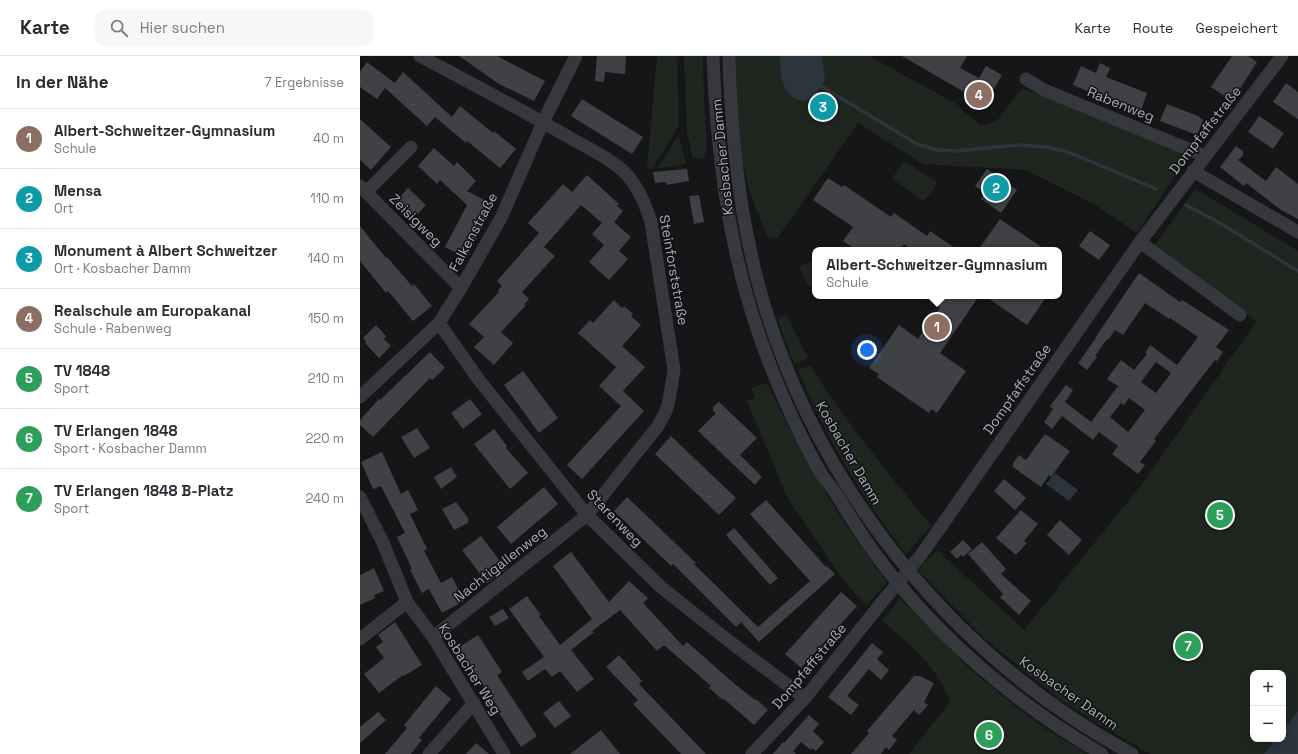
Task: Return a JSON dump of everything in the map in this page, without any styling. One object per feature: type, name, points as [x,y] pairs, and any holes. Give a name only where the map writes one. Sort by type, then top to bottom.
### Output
[{"type":"street","name":"Steinforststraße","points":[[420,56],[543,122],[616,165],[628,175],[646,205],[651,222],[674,370],[669,401],[666,411],[658,426],[587,515]]},
{"type":"street","name":"Falkenstraße","points":[[360,397],[439,323],[501,218],[543,122],[576,56]]},
{"type":"street","name":"Kosbacher Damm","points":[[714,56],[720,163],[730,227],[746,294],[754,324],[781,393],[822,474],[849,516],[886,568],[926,614],[982,668],[1015,695],[1070,735],[1102,754]]},
{"type":"street","name":"Kosbacher Damm","points":[[729,56],[737,177],[746,231],[764,304],[778,345],[808,417],[833,462],[875,528],[900,561],[962,629],[987,652],[1053,705],[1132,754]]},
{"type":"street","name":"Dompfaffstraße","points":[[920,555],[1140,242],[1282,56]]},
{"type":"street","name":"Rabenweg","points":[[1026,79],[1044,90],[1205,156]]},
{"type":"street","name":"Zeisigweg","points":[[411,147],[363,189],[461,288]]},
{"type":"street","points":[[1193,172],[1298,232]]},
{"type":"street","points":[[1140,242],[1240,315]]},
{"type":"street","name":"Starenweg","points":[[439,323],[479,380],[587,515],[662,588],[734,645],[805,698]]},
{"type":"street","name":"Kosbacher Weg","points":[[360,497],[383,543],[407,602],[433,638],[504,754]]},
{"type":"street","name":"Nachtigallenweg","points":[[433,638],[587,515]]},
{"type":"street","name":"Dompfaffstraße","points":[[752,754],[805,698],[887,596]]},
{"type":"street","points":[[360,639],[407,602]]},
{"type":"street","points":[[429,754],[474,703]]},
{"type":"shaded area","points":[[657,56],[677,56],[679,126],[652,169],[647,169]]},
{"type":"shaded area","points":[[684,56],[703,56],[707,145],[704,158],[693,159],[687,132]]},
{"type":"shaded area","points":[[736,56],[869,56],[953,102],[981,126],[997,121],[1022,88],[1192,150],[1137,233],[1092,203],[1026,170],[923,164],[858,123],[777,239],[767,237],[749,189],[742,159],[737,115]]},
{"type":"shaded area","points":[[780,56],[822,56],[825,80],[816,94],[805,101],[791,96],[782,80]]},
{"type":"shaded area","points":[[679,136],[686,164],[657,169],[677,137]]},
{"type":"shaded area","points":[[904,161],[938,183],[924,201],[892,179]]},
{"type":"shaded area","points":[[1195,189],[1298,251],[1298,711],[1286,726],[1286,670],[1250,670],[1250,742],[1274,742],[1264,754],[1150,754],[1061,700],[1029,675],[984,638],[918,570],[937,550],[1024,630],[1142,484],[1256,322],[1155,245]]},
{"type":"shaded area","points":[[812,260],[812,286],[809,287],[799,267]]},
{"type":"shaded area","points":[[786,314],[808,358],[794,364],[777,318]]},
{"type":"shaded area","points":[[810,365],[838,407],[883,467],[931,526],[906,554],[874,511],[846,466],[820,419],[798,370]]},
{"type":"shaded area","points":[[767,383],[807,461],[837,511],[869,559],[887,582],[867,605],[856,595],[835,568],[787,497],[747,401],[755,398],[752,388]]},
{"type":"shaded area","points":[[1055,473],[1078,490],[1069,501],[1046,484]]},
{"type":"shaded area","points":[[900,599],[971,670],[1038,724],[1087,754],[909,754],[950,702],[938,677],[922,656],[882,620]]},
{"type":"shaded area","points":[[1298,711],[1298,754],[1264,754],[1274,742],[1286,742],[1286,726]]},
{"type":"building","points":[[459,56],[497,56],[545,81],[534,101],[499,84]]},
{"type":"building","points":[[597,56],[626,56],[625,74],[605,72],[604,82],[595,81]]},
{"type":"building","points":[[902,56],[967,56],[960,68],[979,78],[986,66],[1002,75],[985,104]]},
{"type":"building","points":[[1232,56],[1248,56],[1257,62],[1232,101],[1211,87]]},
{"type":"building","points":[[367,62],[395,83],[403,72],[452,117],[460,106],[493,133],[494,131],[516,149],[500,168],[467,141],[466,143],[435,117],[427,126],[385,88],[377,99],[360,87],[360,72]]},
{"type":"building","points":[[1100,63],[1110,68],[1106,77],[1147,93],[1140,113],[1073,85],[1081,66],[1096,73]]},
{"type":"building","points":[[1286,83],[1298,92],[1298,119],[1273,102]]},
{"type":"building","points":[[582,99],[643,137],[632,154],[571,116]]},
{"type":"building","points":[[1167,104],[1198,116],[1203,120],[1197,135],[1160,121]]},
{"type":"building","points":[[1259,116],[1284,133],[1273,149],[1248,132]]},
{"type":"building","points":[[360,119],[391,147],[371,170],[360,160]]},
{"type":"building","points":[[1236,146],[1243,151],[1243,155],[1238,160],[1266,181],[1276,167],[1298,184],[1298,219],[1281,210],[1246,183],[1244,186],[1220,167]]},
{"type":"building","points":[[434,148],[454,166],[457,162],[476,181],[467,191],[494,205],[466,258],[445,247],[467,205],[440,180],[437,184],[418,166]]},
{"type":"building","points":[[687,169],[689,181],[666,185],[666,182],[655,183],[653,172]]},
{"type":"building","points":[[987,169],[1017,190],[1001,213],[981,199],[985,193],[975,186]]},
{"type":"building","points":[[587,175],[619,204],[617,206],[623,211],[614,222],[631,237],[619,251],[628,259],[609,280],[589,262],[604,245],[592,234],[602,223],[581,205],[544,247],[555,256],[522,292],[529,299],[524,305],[525,306],[501,332],[513,343],[494,365],[474,347],[484,337],[469,324],[499,292],[498,290],[502,286],[497,281],[539,233],[528,223],[563,184],[572,192]]},
{"type":"building","points":[[828,178],[842,187],[844,185],[891,217],[894,213],[927,236],[930,231],[954,247],[908,247],[904,244],[902,247],[852,247],[843,241],[853,227],[813,200]]},
{"type":"building","points":[[408,188],[426,205],[415,217],[396,201]]},
{"type":"building","points":[[699,195],[704,222],[694,224],[689,196]]},
{"type":"building","points":[[1000,219],[1042,247],[980,247]]},
{"type":"building","points":[[360,226],[386,258],[387,257],[412,286],[414,284],[432,306],[413,321],[388,291],[386,293],[360,261]]},
{"type":"building","points":[[1090,231],[1110,245],[1099,260],[1079,246]]},
{"type":"building","points":[[1139,273],[1180,302],[1182,300],[1229,330],[1216,347],[1223,352],[1217,361],[1215,360],[1154,439],[1156,441],[1140,462],[1145,465],[1138,474],[1112,454],[1118,446],[1099,432],[1093,440],[1062,416],[1052,429],[1044,422],[1053,409],[1050,406],[1066,385],[1073,390],[1065,402],[1091,422],[1118,386],[1107,379],[1121,360],[1134,370],[1147,354],[1145,353],[1150,345],[1177,365],[1198,337],[1145,303],[1123,335],[1115,330],[1108,340],[1107,339],[1095,356],[1097,357],[1087,370],[1078,363]],"holes":[[[1156,362],[1171,373],[1156,393],[1141,382]],[[1129,398],[1145,410],[1128,432],[1110,417],[1121,403],[1124,405]]]},
{"type":"building","points":[[928,299],[977,299],[940,353],[966,371],[937,413],[932,409],[929,413],[877,377],[879,374],[869,368],[899,325],[918,339],[940,307]]},
{"type":"building","points":[[989,299],[1045,299],[1027,325]]},
{"type":"building","points":[[614,300],[622,308],[624,306],[633,314],[631,316],[641,325],[622,346],[645,367],[623,391],[644,411],[582,479],[567,465],[621,406],[599,386],[616,367],[578,333],[590,320],[593,323]]},
{"type":"building","points":[[376,325],[386,336],[384,339],[391,346],[379,358],[365,343],[366,341],[363,338]]},
{"type":"building","points":[[430,352],[445,368],[432,380],[430,378],[373,437],[360,425],[360,420],[379,399],[380,400]]},
{"type":"building","points":[[523,371],[558,418],[539,433],[504,385]]},
{"type":"building","points":[[470,399],[482,414],[463,429],[451,413]]},
{"type":"building","points":[[719,402],[757,438],[740,455],[762,477],[755,485],[698,431],[716,413],[713,411],[713,407]]},
{"type":"building","points":[[417,428],[430,448],[414,458],[401,437]]},
{"type":"building","points":[[494,429],[507,446],[506,448],[528,473],[510,489],[474,444]]},
{"type":"building","points":[[1045,434],[1070,451],[1051,477],[1049,475],[1041,487],[1013,467],[1013,463],[1019,455],[1026,460]]},
{"type":"building","points":[[671,436],[736,498],[719,515],[655,454]]},
{"type":"building","points":[[382,452],[401,494],[408,490],[418,510],[410,514],[427,549],[424,551],[441,583],[452,577],[464,601],[442,613],[429,589],[422,593],[410,570],[412,569],[397,537],[405,533],[381,486],[373,489],[361,462]]},
{"type":"building","points":[[451,467],[457,477],[441,489],[434,477]]},
{"type":"building","points":[[1004,479],[1026,498],[1015,510],[994,491]]},
{"type":"building","points":[[544,487],[558,504],[511,544],[497,527]]},
{"type":"building","points":[[627,497],[696,563],[694,564],[758,627],[810,581],[750,514],[766,500],[826,567],[827,566],[835,574],[759,642],[741,622],[736,627],[673,564],[671,566],[614,511]]},
{"type":"building","points":[[456,502],[468,518],[468,523],[454,530],[442,509]]},
{"type":"building","points":[[1021,510],[1038,524],[1024,541],[1027,543],[1016,555],[996,538]]},
{"type":"building","points":[[1060,520],[1082,540],[1069,555],[1047,535]]},
{"type":"building","points":[[734,528],[778,578],[770,585],[726,535]]},
{"type":"building","points":[[481,536],[506,569],[487,583],[462,550]]},
{"type":"building","points":[[963,540],[972,549],[963,557],[961,555],[957,559],[950,552]]},
{"type":"building","points":[[982,542],[1006,569],[1001,574],[1031,601],[1019,615],[1000,597],[1003,594],[968,554]]},
{"type":"building","points":[[571,552],[609,602],[629,581],[648,598],[643,603],[683,646],[687,642],[736,685],[755,700],[756,699],[768,710],[754,725],[709,688],[711,686],[664,645],[657,651],[620,610],[592,631],[594,632],[571,650],[594,679],[577,692],[560,671],[552,677],[545,669],[528,681],[522,672],[544,657],[509,609],[527,596],[541,615],[539,616],[560,645],[592,619],[553,566]]},
{"type":"building","points":[[374,568],[384,591],[374,595],[375,598],[360,605],[360,575]]},
{"type":"building","points":[[841,592],[857,606],[801,668],[785,654]]},
{"type":"building","points":[[503,609],[509,618],[495,626],[489,617]]},
{"type":"building","points":[[395,622],[422,665],[404,676],[403,675],[379,693],[364,674],[384,658],[376,647],[383,642],[378,635]]},
{"type":"building","points":[[478,635],[502,672],[497,675],[537,736],[521,747],[499,713],[501,712],[458,648]]},
{"type":"building","points":[[872,643],[883,652],[877,659],[889,670],[881,680],[869,669],[847,696],[859,705],[851,715],[828,697]]},
{"type":"building","points":[[619,655],[642,681],[639,684],[706,754],[681,754],[633,704],[638,700],[606,667]]},
{"type":"building","points":[[914,676],[920,676],[934,683],[924,702],[928,705],[919,715],[914,710],[892,736],[897,740],[889,750],[886,747],[881,754],[851,754],[869,733],[867,731]]},
{"type":"building","points":[[436,686],[451,699],[419,738],[422,740],[411,754],[385,754],[407,728],[404,725]]},
{"type":"building","points":[[559,701],[571,716],[555,728],[543,713]]},
{"type":"building","points":[[378,712],[386,720],[360,743],[360,727]]},
{"type":"building","points":[[809,715],[819,724],[813,731],[824,742],[816,751],[812,748],[811,750],[801,742],[793,751],[796,754],[773,754],[783,742],[784,743]]},
{"type":"building","points":[[601,730],[620,754],[570,754]]},
{"type":"building","points":[[476,743],[489,754],[466,754]]},
{"type":"waterway","points":[[821,86],[917,144],[937,150],[956,151],[1017,145],[1046,147],[1071,153],[1156,189]]},
{"type":"waterway","points":[[1186,205],[1218,222],[1298,271]]},
{"type":"tunnel","points":[[887,596],[921,555]]},
{"type":"place","name":"Realschule am Europakanal","points":[[979,95]]},
{"type":"place","name":"Monument à Albert Schweitzer","points":[[823,107]]},
{"type":"place","name":"Mensa","points":[[996,188]]},
{"type":"place","name":"Albert-Schweitzer-Gymnasium","points":[[937,327]]},
{"type":"place","name":"TV 1848","points":[[1220,515]]},
{"type":"place","name":"TV Erlangen 1848 B-Platz","points":[[1188,646]]},
{"type":"place","name":"TV Erlangen 1848","points":[[989,735]]}]
